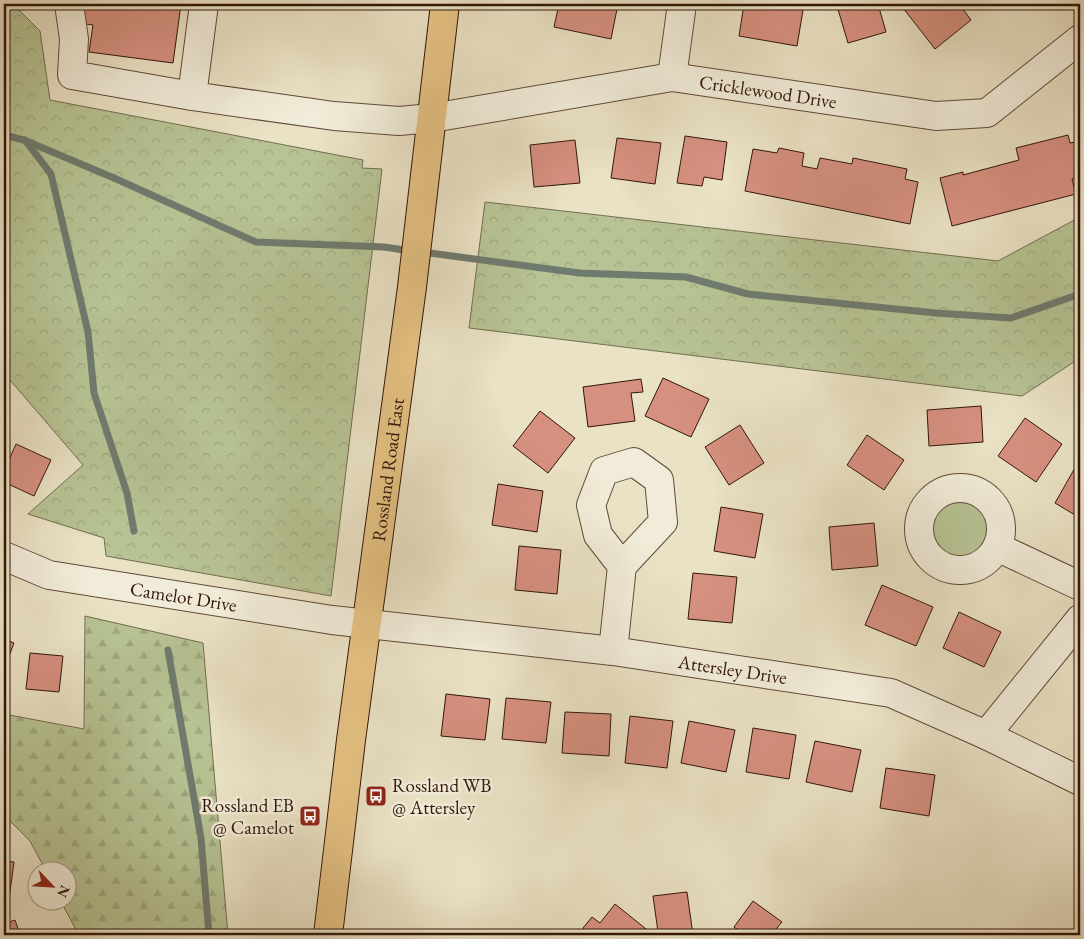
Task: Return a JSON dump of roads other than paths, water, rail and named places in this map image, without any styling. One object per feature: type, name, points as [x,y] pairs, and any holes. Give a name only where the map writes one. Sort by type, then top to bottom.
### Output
[{"type":"main road","name":"Rossland Road East","points":[[328,935],[412,287],[445,4]]},
{"type":"street","name":"Cricklewood Drive","points":[[69,4],[74,39],[72,75],[192,96],[334,116],[399,121],[432,118],[672,77],[936,116],[987,113],[1080,40]]},
{"type":"street","points":[[192,96],[204,4]]},
{"type":"street","points":[[672,77],[682,4]]},
{"type":"street","points":[[997,547],[1080,586]]},
{"type":"street","name":"Camelot Drive","points":[[4,556],[49,575],[367,624]]},
{"type":"street","points":[[612,651],[622,566]]},
{"type":"street","points":[[986,736],[1080,619]]},
{"type":"street","name":"Attersley Drive","points":[[367,624],[612,651],[891,693],[1080,781]]},
{"type":"waterway","points":[[4,135],[24,140],[114,178],[256,242],[384,247],[411,251]]},
{"type":"waterway","points":[[25,140],[51,174],[88,332],[94,393],[127,493],[134,531]]},
{"type":"waterway","points":[[422,252],[580,273],[686,277],[748,294],[936,313],[1011,318],[1080,294]]},
{"type":"waterway","points":[[168,650],[201,838],[209,935]]},
{"type":"place","name":"Rossland WB @ Attersley","points":[[376,796]]},
{"type":"place","name":"Rossland EB @ Camelot","points":[[310,816]]}]
